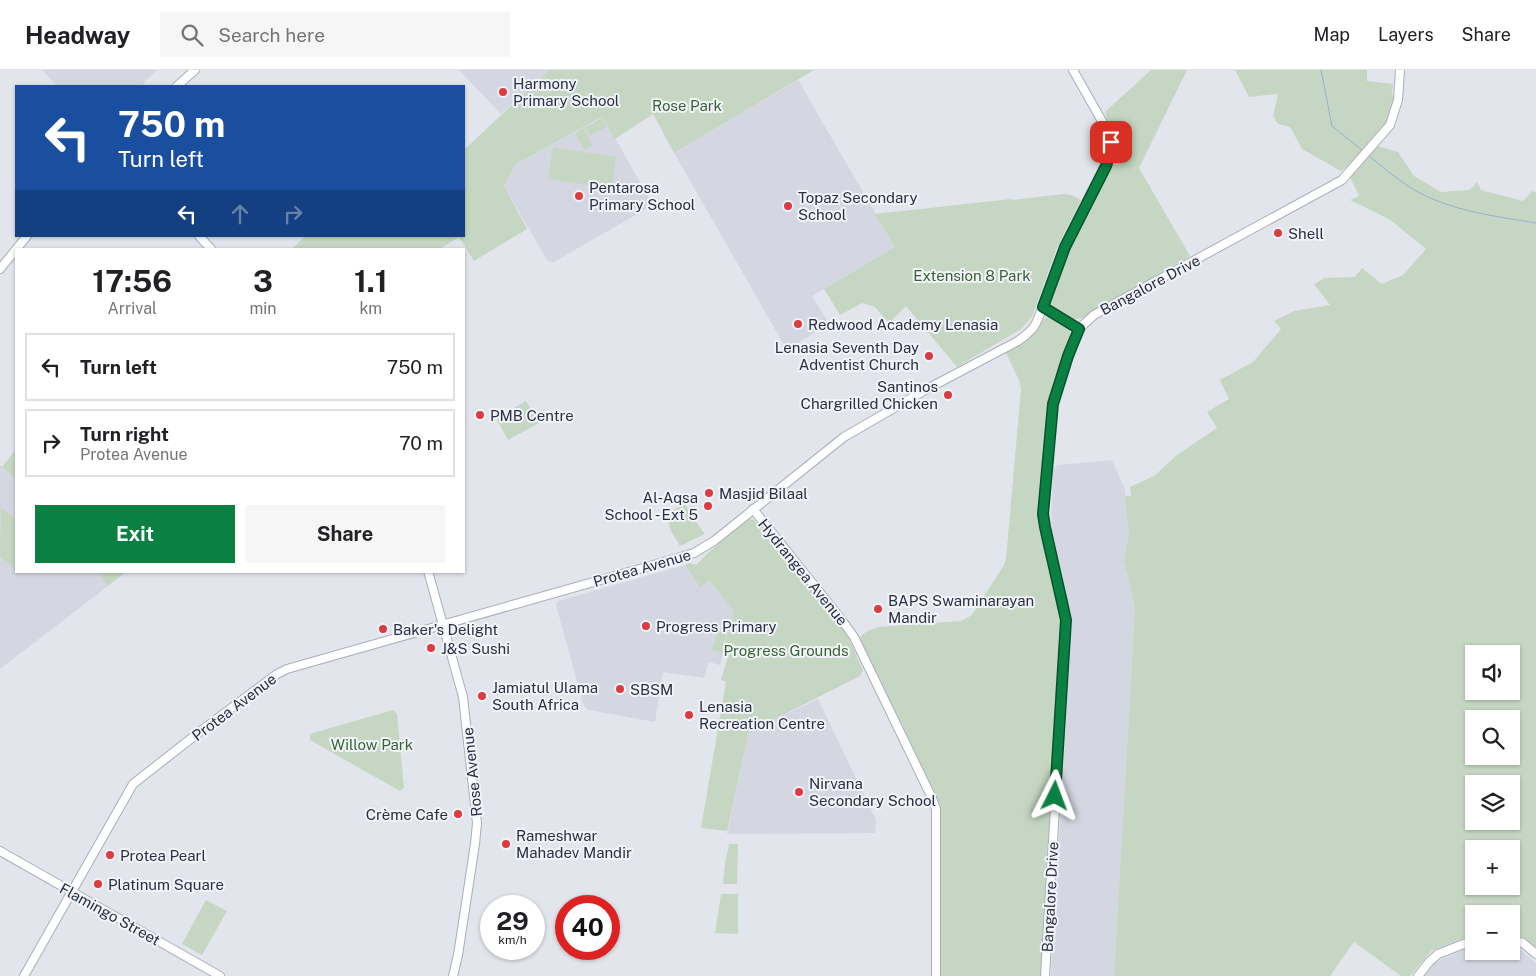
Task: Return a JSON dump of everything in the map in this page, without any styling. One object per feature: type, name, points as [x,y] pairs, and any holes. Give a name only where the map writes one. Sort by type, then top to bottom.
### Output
[{"type":"street","points":[[179,85],[195,70]]},
{"type":"street","name":"Protea Avenue","points":[[24,976],[136,781],[269,680],[287,669],[694,553],[706,547],[844,437],[1023,337],[1034,327],[1065,247],[1106,166],[1110,150],[1111,142],[1107,130],[1073,70]]},
{"type":"street","name":"Bangalore Drive","points":[[1045,976],[1066,620],[1043,514],[1053,404],[1068,356],[1079,329],[1094,316],[1337,184],[1360,161],[1388,128],[1394,116],[1398,100],[1400,70]]},
{"type":"street","points":[[17,248],[25,237]]},
{"type":"street","points":[[200,237],[209,248]]},
{"type":"street","points":[[0,269],[15,250]]},
{"type":"street","points":[[1043,307],[1079,329]]},
{"type":"street","name":"Hydrangea Avenue","points":[[753,509],[841,618],[854,637],[931,796],[936,809],[936,976]]},
{"type":"street","name":"Rose Avenue","points":[[429,573],[465,706],[477,828],[458,955],[453,976]]},
{"type":"street","name":"Flamingo Street","points":[[0,851],[220,976]]},
{"type":"street","points":[[1520,942],[1536,954]]},
{"type":"street","points":[[1418,976],[1438,954],[1465,944]]},
{"type":"shaded area","points":[[42,70],[157,70],[143,85],[56,85]]},
{"type":"shaded area","name":"Harmony Primary School","points":[[459,70],[549,70],[501,114]]},
{"type":"shaded area","name":"Topaz Secondary School","points":[[798,80],[895,247],[812,296],[828,322],[822,328],[787,350],[674,153]]},
{"type":"shaded area","name":"Pentarosa Primary School","points":[[603,117],[653,205],[552,263],[547,260],[504,186],[516,164]]},
{"type":"shaded area","points":[[1112,460],[1125,490],[1129,534],[1124,560],[1135,608],[1114,976],[1051,976],[1072,618],[1051,528],[1053,470],[1058,465]]},
{"type":"shaded area","points":[[0,465],[15,478],[15,573],[98,573],[108,586],[0,669]]},
{"type":"shaded area","name":"Progress Primary","points":[[685,565],[700,587],[708,581],[734,611],[720,665],[709,662],[704,678],[663,672],[655,722],[589,710],[584,706],[556,605],[558,601]]},
{"type":"shaded area","name":"Nirvana Secondary School","points":[[818,699],[876,820],[875,833],[727,834],[749,732],[754,727]]},
{"type":"shaded area","points":[[1465,949],[1465,960],[1520,960],[1520,949],[1536,963],[1536,976],[1425,976],[1434,963]]},
{"type":"green space","name":"Rose Park","points":[[549,70],[814,70],[674,153],[653,114],[615,139],[602,117],[516,164],[504,186],[527,229],[474,261],[459,237],[465,237],[465,149]]},
{"type":"green space","points":[[1151,70],[1187,70],[1139,168],[1190,256],[1083,318],[1070,320],[1049,307],[1048,299],[1062,263],[1112,161],[1115,143],[1105,112]]},
{"type":"green space","points":[[1235,70],[1367,70],[1367,81],[1393,84],[1392,95],[1396,95],[1387,125],[1358,158],[1341,171],[1302,149],[1290,127],[1278,124],[1273,116],[1278,94],[1249,97]]},
{"type":"green space","points":[[602,118],[606,127],[590,136],[585,128]]},
{"type":"green space","points":[[583,128],[593,145],[585,150],[575,134]]},
{"type":"green space","points":[[1377,146],[1398,152],[1414,176],[1441,192],[1470,190],[1477,182],[1481,190],[1523,201],[1532,191],[1536,192],[1536,954],[1520,944],[1520,905],[1465,905],[1465,938],[1431,951],[1410,976],[1401,976],[1354,942],[1330,976],[1114,976],[1135,608],[1124,560],[1129,534],[1125,496],[1131,496],[1130,487],[1154,476],[1177,455],[1217,428],[1207,412],[1229,399],[1220,380],[1253,362],[1281,329],[1274,321],[1294,311],[1330,305],[1314,284],[1325,278],[1355,277],[1362,268],[1382,284],[1403,275],[1426,249],[1389,219],[1350,200],[1359,196],[1350,177]]},
{"type":"green space","points":[[553,147],[616,157],[612,189],[548,179]]},
{"type":"green space","name":"Extension 8 Park","points":[[1064,194],[1081,200],[1057,248],[1032,317],[1021,329],[957,367],[906,306],[889,323],[875,307],[862,303],[840,315],[824,289],[895,247],[875,214]]},
{"type":"green space","name":"Rose Park","points":[[304,237],[459,237],[442,248],[293,248]]},
{"type":"green space","points":[[1051,316],[1070,331],[1069,342],[1055,386],[1041,508],[1063,615],[1042,976],[939,976],[938,812],[859,642],[861,636],[869,630],[879,627],[961,621],[972,615],[1004,565],[1021,389],[1019,380],[1006,353],[1031,335],[1045,318]]},
{"type":"green space","points":[[526,401],[539,423],[508,440],[496,418]]},
{"type":"green space","points":[[15,450],[15,478],[2,467]]},
{"type":"green space","points":[[685,504],[705,534],[680,546],[671,531],[666,514]]},
{"type":"green space","points":[[1,508],[15,519],[15,569],[0,557]]},
{"type":"green space","name":"Progress Grounds","points":[[749,519],[754,520],[840,625],[848,637],[863,670],[860,676],[769,722],[758,725],[749,732],[727,831],[701,828],[726,682],[721,680],[728,657],[722,656],[734,611],[709,581],[700,587],[685,565],[690,563],[696,565]]},
{"type":"green space","points":[[98,573],[124,573],[108,586]]},
{"type":"green space","points":[[717,631],[726,634],[722,653],[712,650]]},
{"type":"green space","name":"Willow Park","points":[[393,710],[397,714],[404,788],[400,791],[310,740],[310,735],[313,733]]},
{"type":"green space","points":[[729,844],[738,844],[737,884],[723,884]]},
{"type":"green space","points":[[721,894],[738,894],[738,934],[715,933]]},
{"type":"green space","points":[[206,900],[227,911],[202,955],[182,944]]},
{"type":"waterway","points":[[1321,70],[1332,126],[1363,151]]},
{"type":"waterway","points":[[1368,155],[1411,188],[1426,196],[1472,212],[1536,223]]},
{"type":"place","name":"Harmony Primary School","points":[[503,92]]},
{"type":"place","name":"Pentarosa Primary School","points":[[579,196]]},
{"type":"place","name":"Topaz Secondary School","points":[[788,206]]},
{"type":"place","name":"Shell","points":[[1278,233]]},
{"type":"place","name":"Redwood Academy Lenasia","points":[[798,324]]},
{"type":"place","name":"Lenasia Seventh Day Adventist Church","points":[[929,356]]},
{"type":"place","name":"Santinos Chargrilled Chicken","points":[[948,395]]},
{"type":"place","name":"PMB Centre","points":[[480,415]]},
{"type":"place","name":"Masjid Bilaal","points":[[709,493]]},
{"type":"place","name":"Al-Aqsa School - Ext 5","points":[[708,506]]},
{"type":"place","name":"BAPS Swaminarayan Mandir","points":[[878,609]]},
{"type":"place","name":"Progress Primary","points":[[646,626]]},
{"type":"place","name":"Baker's Delight","points":[[383,629]]},
{"type":"place","name":"J&S Sushi","points":[[431,648]]},
{"type":"place","name":"SBSM","points":[[620,689]]},
{"type":"place","name":"Jamiatul Ulama South Africa","points":[[482,696]]},
{"type":"place","name":"Lenasia Recreation Centre","points":[[689,715]]},
{"type":"place","name":"Nirvana Secondary School","points":[[799,792]]},
{"type":"place","name":"Crème Cafe","points":[[458,814]]},
{"type":"place","name":"Rameshwar Mahadev Mandir","points":[[506,844]]},
{"type":"place","name":"Protea Pearl","points":[[110,855]]},
{"type":"place","name":"Platinum Square","points":[[98,884]]},
{"type":"route","points":[[1055,796],[1066,620],[1043,514],[1053,404],[1068,356],[1079,329],[1043,307],[1065,247],[1106,166],[1111,142]]}]
